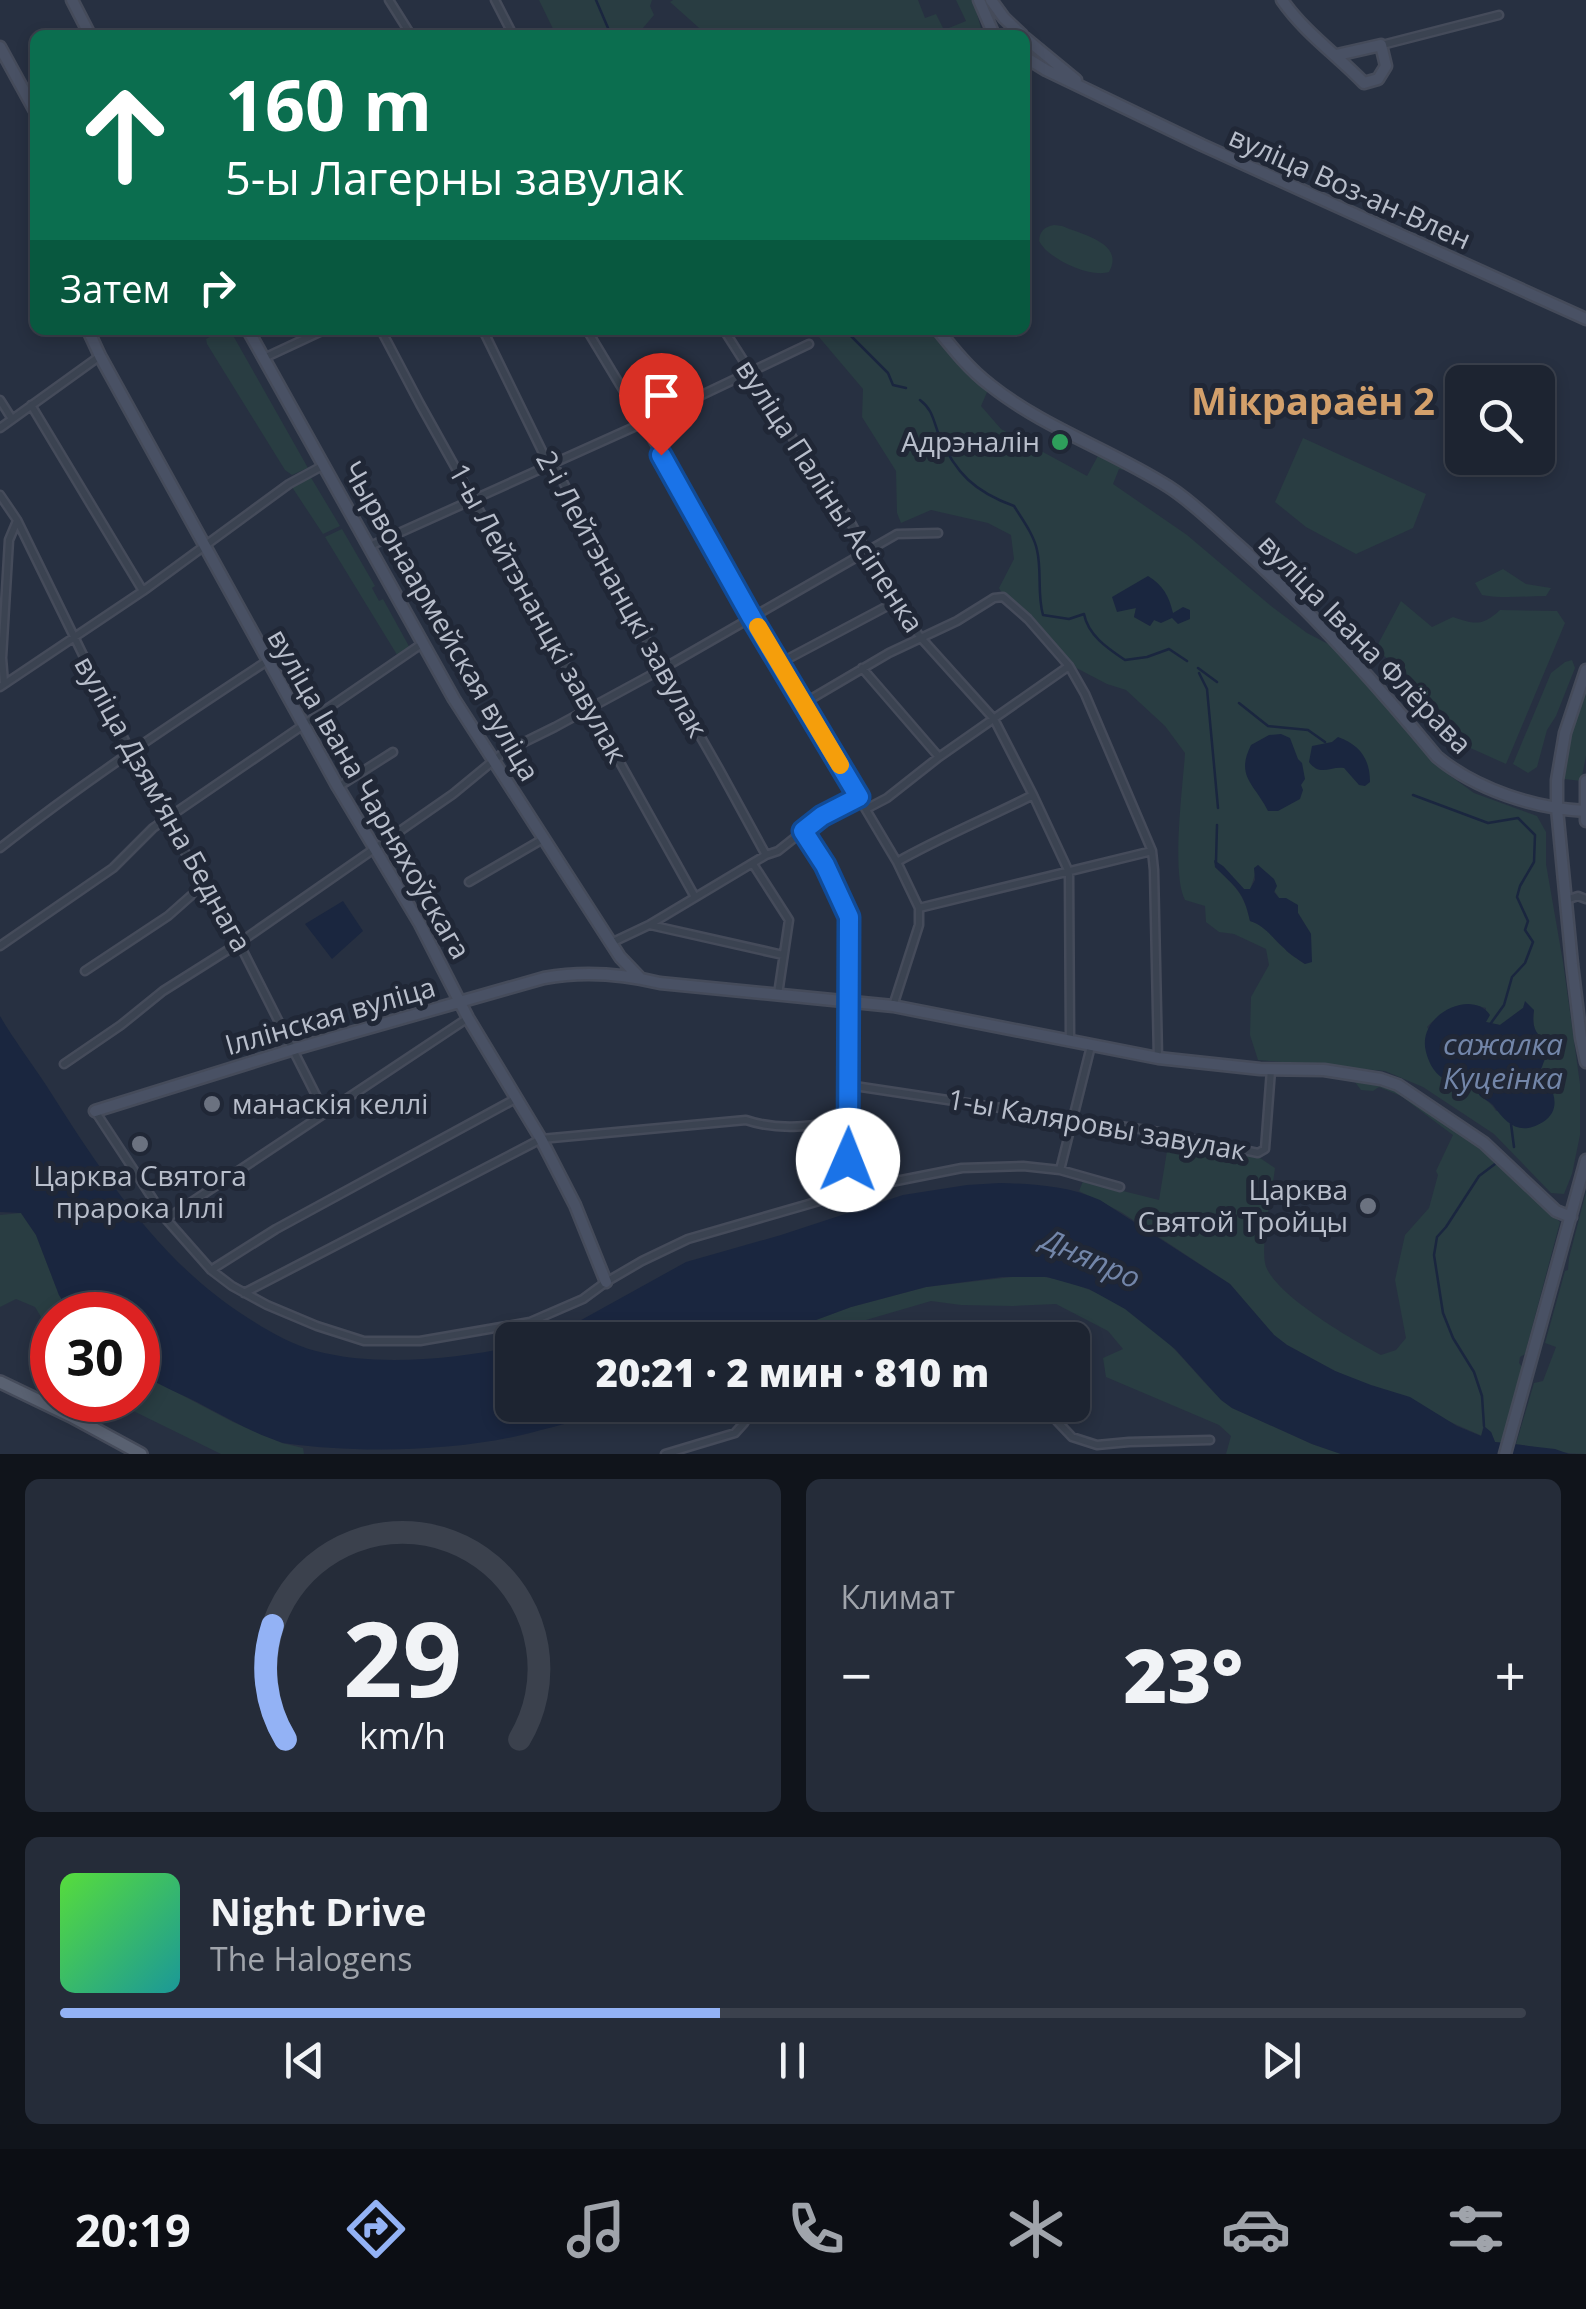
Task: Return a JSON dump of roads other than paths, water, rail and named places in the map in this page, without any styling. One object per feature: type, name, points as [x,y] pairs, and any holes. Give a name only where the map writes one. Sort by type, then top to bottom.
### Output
[{"type":"main road","points":[[72,0],[87,30]]},
{"type":"main road","points":[[979,0],[992,30]]},
{"type":"main road","name":"вуліца Воз-ан-Влен","points":[[991,0],[1017,30]]},
{"type":"main road","points":[[1282,0],[1297,21],[1364,83],[1372,82],[1386,66],[1381,45],[1337,55]]},
{"type":"main road","name":"вуліца Воз-ан-Влен","points":[[1030,42],[1097,96]]},
{"type":"main road","points":[[0,47],[30,102]]},
{"type":"main road","name":"вуліца Воз-ан-Влен","points":[[1030,61],[1097,96],[1586,319]]},
{"type":"main road","name":"вуліца Івана Чарняхоўскага","points":[[90,335],[267,661],[420,924],[468,1018],[541,1138],[575,1206],[606,1282]]},
{"type":"main road","name":"Чырвонаармейская вуліца","points":[[251,335],[454,699],[611,943],[640,978]]},
{"type":"main road","name":"вуліца Івана Флёрава","points":[[942,335],[971,369],[994,388],[1051,424],[1170,488],[1198,509],[1328,632],[1436,756],[1457,774],[1557,809],[1585,811]]},
{"type":"main road","points":[[1586,670],[1565,732],[1557,780],[1565,904],[1586,1062]]},
{"type":"main road","points":[[1586,781],[1586,821]]},
{"type":"main road","name":"Іллінская вуліца","points":[[96,1111],[294,1050],[571,973],[893,1006],[1158,1058],[1271,1070],[1337,1071],[1381,1079],[1398,1085],[1484,1143],[1556,1211],[1571,1217]]},
{"type":"main road","points":[[1505,1454],[1586,1160]]},
{"type":"main road","points":[[0,1382],[142,1454]]},
{"type":"street","points":[[389,0],[407,30]]},
{"type":"street","points":[[495,0],[510,30]]},
{"type":"street","points":[[1381,45],[1499,16]]},
{"type":"street","points":[[264,358],[313,335]]},
{"type":"street","name":"1-ы Лейтэнанцкі завулак","points":[[384,335],[695,896]]},
{"type":"street","name":"2-і Лейтэнанцкі завулак","points":[[485,335],[546,457],[554,463],[766,856]]},
{"type":"street","points":[[590,335],[866,809],[919,908],[919,925],[893,1006]]},
{"type":"street","name":"вуліца Паліны Асіпенка","points":[[727,335],[846,514],[895,602],[920,638],[994,719],[1033,795],[1069,872],[1070,1042]]},
{"type":"street","points":[[370,546],[809,344]]},
{"type":"street","points":[[0,428],[100,356]]},
{"type":"street","points":[[0,400],[12,419]]},
{"type":"street","points":[[31,405],[143,590]]},
{"type":"street","points":[[2,685],[143,590],[289,484],[324,465]]},
{"type":"street","name":"вуліца Дзямʼяна Беднага","points":[[0,496],[17,520],[130,751],[239,943],[324,1113]]},
{"type":"street","points":[[2,685],[9,540],[17,520]]},
{"type":"street","points":[[64,1064],[163,991],[239,943],[453,794],[504,752],[591,708],[897,534],[938,533]]},
{"type":"street","points":[[804,703],[994,598],[1003,597],[1013,605],[1070,666],[1152,851],[1158,1058]]},
{"type":"street","points":[[780,663],[895,602]]},
{"type":"street","points":[[0,946],[113,868],[139,840],[168,819],[423,643]]},
{"type":"street","points":[[0,848],[64,797],[267,661]]},
{"type":"street","points":[[866,809],[887,798],[1070,666]]},
{"type":"street","points":[[862,668],[939,757]]},
{"type":"street","points":[[338,787],[393,752]]},
{"type":"street","points":[[896,862],[1033,795]]},
{"type":"street","points":[[611,943],[778,851],[822,816],[859,797]]},
{"type":"street","points":[[803,831],[825,865],[849,917],[848,1160]]},
{"type":"street","points":[[469,882],[544,838]]},
{"type":"street","points":[[919,908],[1152,851]]},
{"type":"street","points":[[753,864],[790,920],[778,994]]},
{"type":"street","points":[[86,971],[168,916],[204,885]]},
{"type":"street","points":[[1565,904],[1578,896],[1586,899]]},
{"type":"street","points":[[649,924],[784,956]]},
{"type":"street","points":[[166,1219],[468,1018]]},
{"type":"street","points":[[1060,1170],[1091,1046]]},
{"type":"street","name":"1-ы Каляровы завулак","points":[[848,1085],[1079,1119],[1264,1152],[1271,1070]]},
{"type":"street","points":[[211,1270],[276,1229],[517,1098]]},
{"type":"street","points":[[96,1111],[166,1219],[211,1270],[244,1293],[300,1320],[364,1341],[420,1341],[530,1322],[583,1299],[642,1260],[688,1238],[840,1195],[843,1164],[848,1160]]},
{"type":"street","points":[[244,1293],[541,1138],[746,1120],[766,1126],[830,1124],[848,1115]]},
{"type":"street","points":[[848,1160],[867,1180],[881,1184],[962,1168],[1023,1166],[1060,1170],[1120,1187]]},
{"type":"street","points":[[665,1454],[735,1433],[745,1422]]},
{"type":"street","points":[[1058,1422],[1072,1437],[1096,1445],[1210,1440]]},
{"type":"water","points":[[1148,576],[1165,592],[1173,613],[1183,607],[1190,610],[1190,619],[1178,624],[1172,618],[1161,623],[1154,620],[1150,626],[1134,617],[1136,608],[1117,612],[1112,597]]},
{"type":"water","points":[[1269,735],[1290,738],[1305,779],[1300,799],[1278,811],[1268,811],[1249,780],[1245,765],[1251,745]]},
{"type":"water","points":[[1338,737],[1352,744],[1366,760],[1370,782],[1365,786],[1359,785],[1344,768],[1321,770],[1309,762],[1312,746]]},
{"type":"water","points":[[1214,860],[1244,889],[1250,889],[1258,865],[1274,879],[1274,892],[1279,898],[1298,905],[1298,913],[1311,934],[1312,962],[1305,964],[1250,921],[1242,896],[1215,867]]},
{"type":"water","points":[[343,901],[363,931],[332,959],[305,924]]},
{"type":"water","name":"сажалка Куцеінка","points":[[1525,1001],[1534,1010],[1536,1031],[1550,1052],[1541,1069],[1554,1104],[1543,1122],[1520,1128],[1508,1122],[1468,1082],[1449,1081],[1440,1076],[1429,1061],[1425,1039],[1429,1027],[1448,1009],[1471,1004],[1482,1007],[1490,1015],[1486,1022],[1500,1025],[1523,1008]]},
{"type":"water","points":[[0,1016],[111,1183],[160,1243],[216,1296],[281,1338],[339,1356],[389,1360],[495,1350],[495,1422],[572,1422],[446,1447],[345,1449],[283,1443],[160,1385],[160,1292],[58,1292],[36,1235],[21,1213],[0,1212]]},
{"type":"water","name":"Дняпро","points":[[967,1185],[1039,1185],[1100,1200],[1230,1284],[1274,1335],[1335,1371],[1410,1397],[1481,1436],[1484,1426],[1495,1442],[1569,1454],[1341,1454],[1232,1408],[1175,1349],[1125,1309],[1089,1289],[1047,1277],[1002,1277],[926,1287],[811,1322],[578,1322],[686,1262],[903,1195]]},
{"type":"waterway","points":[[596,0],[609,30]]},
{"type":"waterway","points":[[850,335],[888,373],[893,385],[906,388]]},
{"type":"waterway","points":[[920,400],[959,470],[977,487],[1014,506],[1027,527],[1038,558],[1043,615],[1069,619],[1084,614],[1094,635],[1125,660],[1169,649],[1187,661]]},
{"type":"waterway","points":[[1198,668],[1217,682]]},
{"type":"waterway","points":[[1199,673],[1207,689],[1218,808]]},
{"type":"waterway","points":[[1239,703],[1268,726],[1308,730],[1325,742]]},
{"type":"waterway","points":[[1413,795],[1488,823],[1518,818],[1535,835],[1534,862],[1517,897],[1528,921],[1525,930],[1533,942],[1525,963],[1512,977],[1504,1005],[1491,1023]]},
{"type":"waterway","points":[[1216,862],[1217,825]]},
{"type":"waterway","points":[[1511,1124],[1514,1147]]},
{"type":"waterway","points":[[1484,1426],[1482,1396],[1474,1372],[1443,1313],[1434,1255],[1437,1237],[1479,1176],[1495,1164]]},
{"type":"place","name":"Адрэналін","points":[[1060,442]]},
{"type":"place","name":"манаскія келлі","points":[[212,1104]]},
{"type":"place","name":"Царква Святога прарока Іллі","points":[[140,1144]]},
{"type":"place","name":"Царква Святой Тройцы","points":[[1368,1206]]},
{"type":"district","name":"Мікрараён 2","points":[[1313,402]]}]
